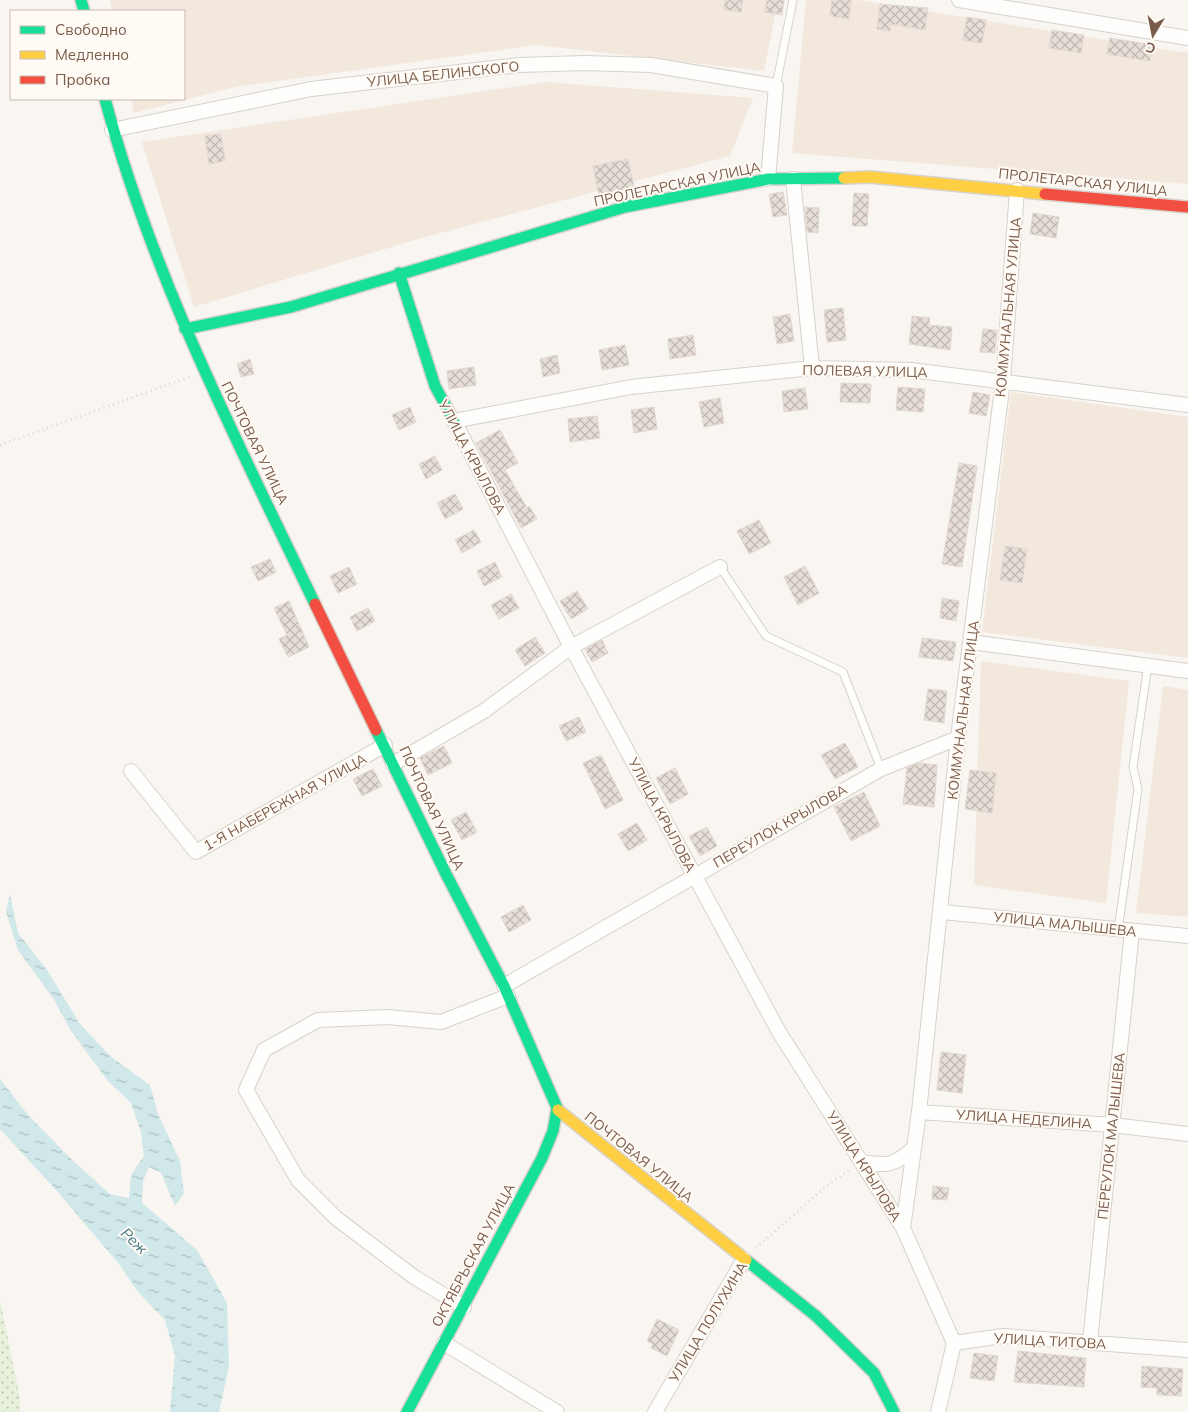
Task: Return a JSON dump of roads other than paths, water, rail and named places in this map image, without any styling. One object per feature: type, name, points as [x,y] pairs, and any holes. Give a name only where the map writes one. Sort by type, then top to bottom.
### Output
[{"type":"main road","name":"ПОЧТОВАЯ УЛИЦА","points":[[104,100],[112,130],[185,329],[446,874],[506,991],[557,1109],[816,1316],[874,1373],[894,1412]]},
{"type":"main road","name":"ПРОЛЕТАРСКАЯ УЛИЦА","points":[[185,329],[291,307],[399,273],[626,207],[768,180],[870,176],[1188,208]]},
{"type":"main road","name":"УЛИЦА КРЫЛОВА","points":[[399,273],[435,386],[454,421]]},
{"type":"main road","name":"ОКТЯБРЬСКАЯ УЛИЦА","points":[[407,1412],[542,1158],[553,1130],[557,1109]]},
{"type":"street","points":[[959,0],[1188,38]]},
{"type":"street","name":"УЛИЦА БЕЛИНСКОГО","points":[[112,130],[311,89],[520,65],[585,63],[650,65],[776,86]]},
{"type":"street","points":[[768,180],[776,86]]},
{"type":"street","points":[[793,179],[812,368]]},
{"type":"street","name":"КОММУНАЛЬНАЯ УЛИЦА","points":[[903,1228],[919,1112],[942,912],[958,738],[1003,381],[1017,190]]},
{"type":"street","name":"ПОЛЕВАЯ УЛИЦА","points":[[454,421],[631,387],[812,368],[911,370],[1188,405]]},
{"type":"street","name":"УЛИЦА КРЫЛОВА","points":[[454,421],[571,647],[779,1032],[903,1228],[954,1343]]},
{"type":"street","points":[[393,764],[484,711],[571,647],[720,568]]},
{"type":"street","points":[[971,642],[1188,670]]},
{"type":"street","name":"ПЕРЕУЛОК КРЫЛОВА","points":[[464,1307],[414,1277],[344,1224],[298,1180],[246,1090],[264,1050],[318,1020],[388,1017],[442,1022],[506,991],[694,875],[880,769],[958,738]]},
{"type":"street","name":"1-Я НАБЕРЕЖНАЯ УЛИЦА","points":[[131,771],[196,852],[386,746]]},
{"type":"street","name":"УЛИЦА МАЛЫШЕВА","points":[[942,912],[1188,936]]},
{"type":"street","name":"ПЕРЕУЛОК МАЛЫШЕВА","points":[[1090,1342],[1113,1126],[1125,930]]},
{"type":"street","name":"УЛИЦА НЕДЕЛИНА","points":[[919,1112],[1113,1126],[1188,1134]]},
{"type":"street","points":[[861,1162],[885,1166],[901,1160],[914,1148]]},
{"type":"street","name":"УЛИЦА ПОЛУХИНА","points":[[655,1412],[744,1259]]},
{"type":"street","name":"УЛИЦА ТИТОВА","points":[[954,1343],[1003,1336],[1188,1350]]},
{"type":"street","points":[[444,1343],[557,1412]]},
{"type":"street","points":[[938,1412],[954,1343]]},
{"type":"lane","points":[[776,86],[793,0]]},
{"type":"lane","points":[[720,568],[766,636],[843,672],[880,769]]},
{"type":"lane","points":[[1125,930],[1138,789],[1133,767],[1148,665]]},
{"type":"water","name":"Реж","points":[[10,894],[18,933],[47,970],[80,1024],[111,1057],[150,1085],[158,1114],[180,1161],[184,1193],[175,1206],[161,1173],[149,1167],[143,1181],[142,1203],[197,1250],[227,1303],[229,1366],[219,1412],[170,1412],[175,1356],[165,1320],[138,1292],[119,1264],[56,1190],[0,1129],[0,1079],[28,1115],[73,1161],[110,1194],[129,1198],[131,1175],[144,1156],[141,1132],[131,1103],[108,1081],[71,1031],[53,998],[18,950],[6,912]]}]
